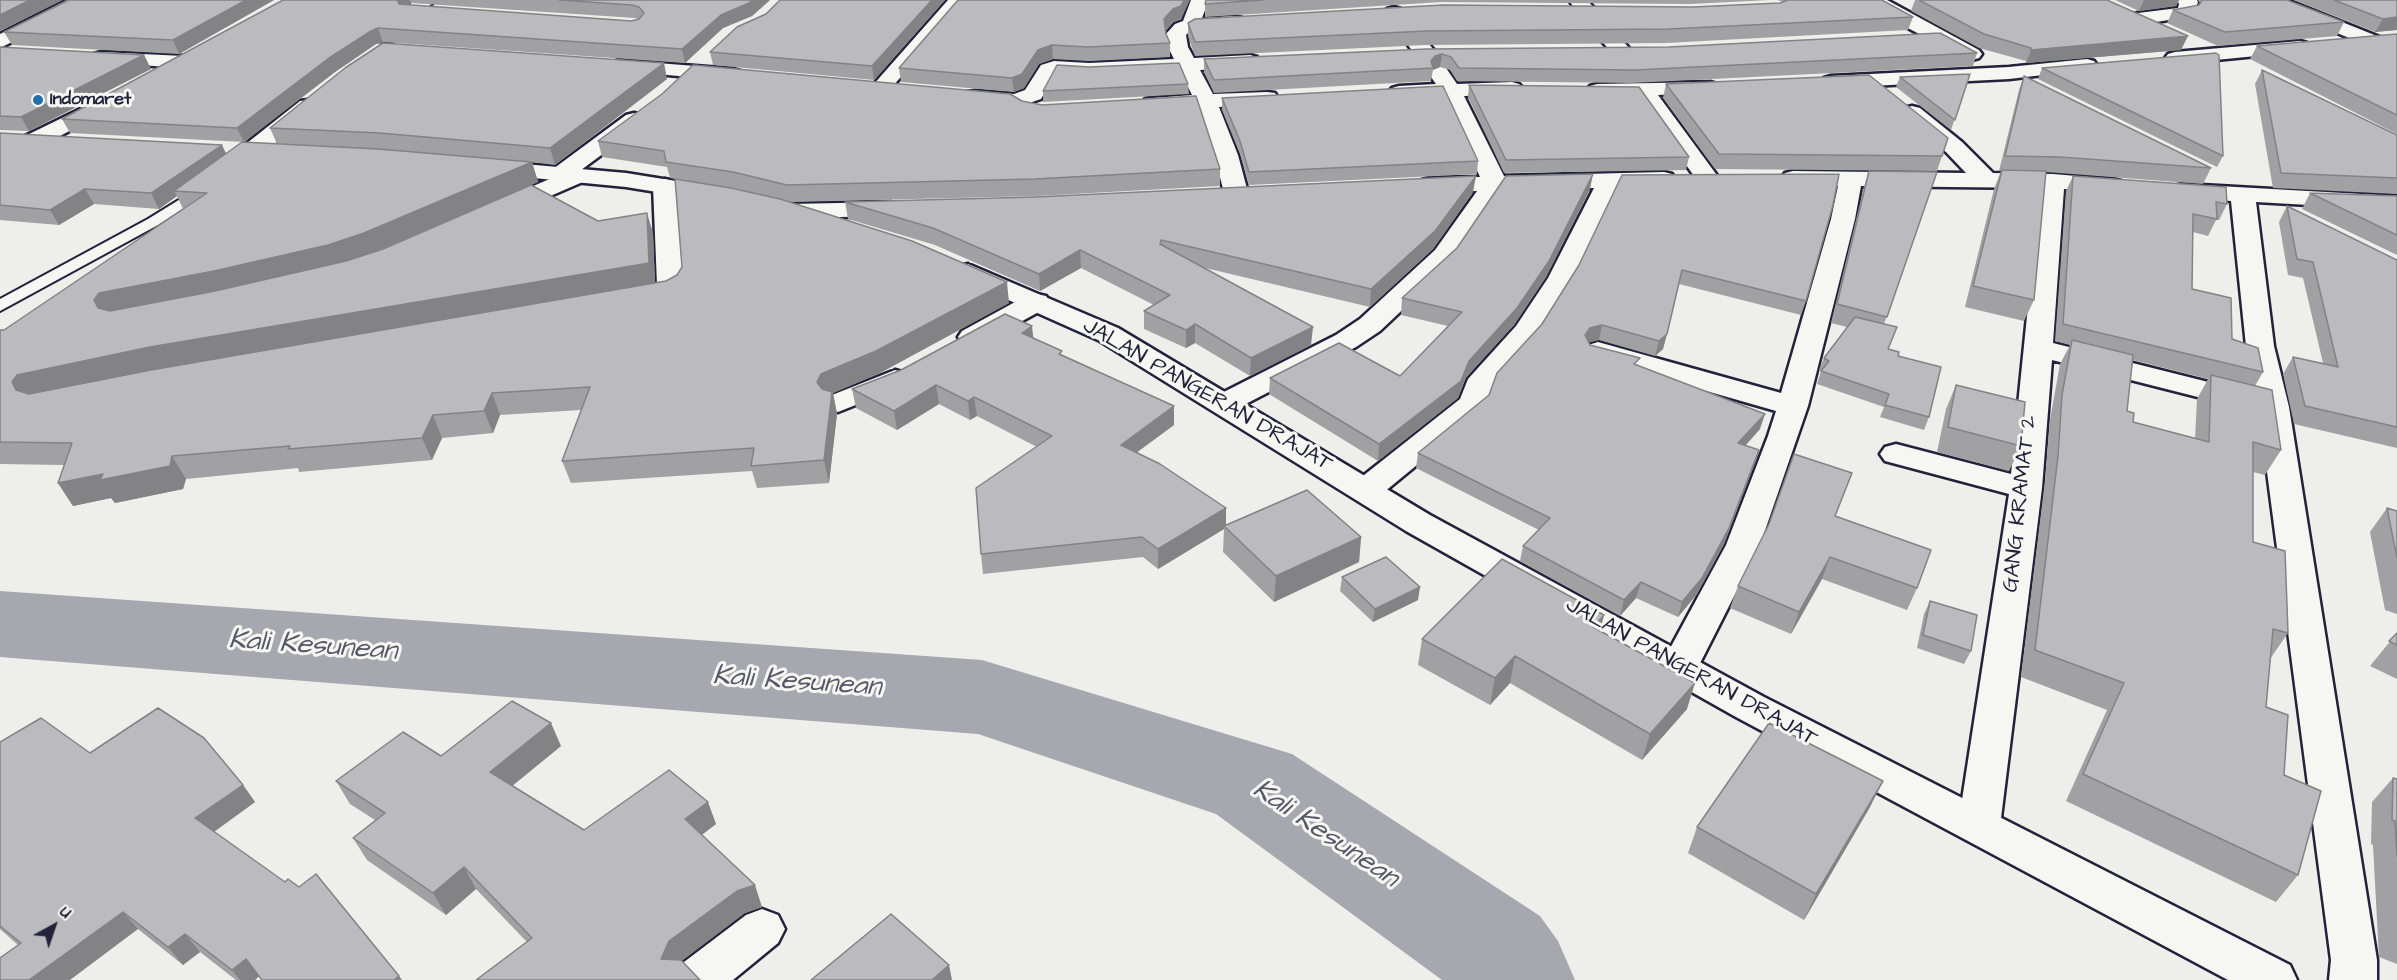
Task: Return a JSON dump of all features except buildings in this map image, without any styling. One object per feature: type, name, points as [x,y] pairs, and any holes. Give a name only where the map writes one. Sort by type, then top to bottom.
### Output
[{"type":"street","points":[[0,42],[81,0]]},
{"type":"street","points":[[880,89],[958,0]]},
{"type":"street","points":[[1193,23],[1200,0]]},
{"type":"street","points":[[2138,20],[2186,12],[2189,2],[2186,0]]},
{"type":"street","points":[[2271,0],[2397,51]]},
{"type":"street","points":[[1878,2],[1918,2]]},
{"type":"street","points":[[1878,2],[2040,91]]},
{"type":"street","points":[[387,52],[384,42],[388,33],[424,8]]},
{"type":"street","points":[[1576,8],[1609,12]]},
{"type":"street","points":[[1576,8],[1622,52]]},
{"type":"street","points":[[2116,10],[2245,69]]},
{"type":"street","points":[[1375,14],[1418,11]]},
{"type":"street","points":[[1395,13],[1450,89],[1495,182]]},
{"type":"street","points":[[1237,196],[1226,155],[1205,101],[1178,47],[1176,34],[1182,27],[1193,23],[1201,25],[1250,21]]},
{"type":"street","points":[[1897,39],[1940,37]]},
{"type":"street","points":[[2158,59],[2397,38]]},
{"type":"street","points":[[154,78],[204,51]]},
{"type":"street","points":[[1593,53],[1644,51]]},
{"type":"street","points":[[0,53],[23,55]]},
{"type":"street","points":[[1404,54],[1450,53]]},
{"type":"street","points":[[668,93],[710,54]]},
{"type":"street","points":[[81,57],[184,62]]},
{"type":"street","points":[[961,96],[1017,100],[1033,94],[1048,69],[1054,67],[1089,69],[1266,60]]},
{"type":"street","points":[[1814,83],[2009,73],[2102,64]]},
{"type":"street","points":[[600,65],[755,77]]},
{"type":"street","points":[[1870,80],[1954,147],[1986,180]]},
{"type":"street","points":[[857,87],[903,91]]},
{"type":"street","points":[[1574,90],[1644,91],[1734,87]]},
{"type":"street","points":[[1380,93],[1527,88]]},
{"type":"street","points":[[1413,186],[1495,182],[1718,178],[1644,91]]},
{"type":"street","points":[[231,160],[324,93]]},
{"type":"street","points":[[33,141],[124,94]]},
{"type":"street","points":[[1135,105],[1287,97]]},
{"type":"street","points":[[1017,100],[1032,109],[1043,111]]},
{"type":"street","points":[[480,218],[569,175],[648,110]]},
{"type":"street","points":[[0,139],[90,144]]},
{"type":"street","points":[[231,160],[294,154]]},
{"type":"street","points":[[456,165],[665,186],[790,211],[880,239]]},
{"type":"street","points":[[2201,170],[2248,196],[2295,217]]},
{"type":"street","points":[[1774,178],[2053,182],[2248,196],[2397,203]]},
{"type":"street","points":[[1679,667],[1743,545],[1784,436],[1851,178]]},
{"type":"street","points":[[1366,490],[1474,403],[1479,385],[1527,330],[1561,278],[1610,179]]},
{"type":"street","points":[[1223,404],[1346,341],[1370,325],[1444,256],[1474,216],[1495,182]]},
{"type":"street","name":"GANG KRAMAT 2","points":[[1979,826],[2026,488],[2053,182]]},
{"type":"street","points":[[618,302],[661,294],[671,288],[665,186]]},
{"type":"street","points":[[2248,196],[2260,346],[2274,407],[2354,960],[2353,980]]},
{"type":"street","points":[[790,211],[907,208]]},
{"type":"street","name":"JALAN PANGERAN DRAJAT","points":[[945,262],[1108,334],[1418,523],[1760,712],[2274,980]]},
{"type":"street","points":[[952,348],[1036,302]]},
{"type":"street","points":[[2037,348],[2274,407]]},
{"type":"street","points":[[1598,351],[1793,406]]},
{"type":"street","points":[[838,403],[891,381],[922,365]]},
{"type":"street","points":[[1896,454],[2026,488]]},
{"type":"street","points":[[697,980],[762,929]]},
{"type":"lane","points":[[0,306],[153,222],[231,160]]},
{"type":"waterway","name":"Kali Kesunean","points":[[0,624],[982,697],[1254,784],[1498,953],[1515,980]]},
{"type":"place","name":"Indomaret","points":[[38,100]]}]
